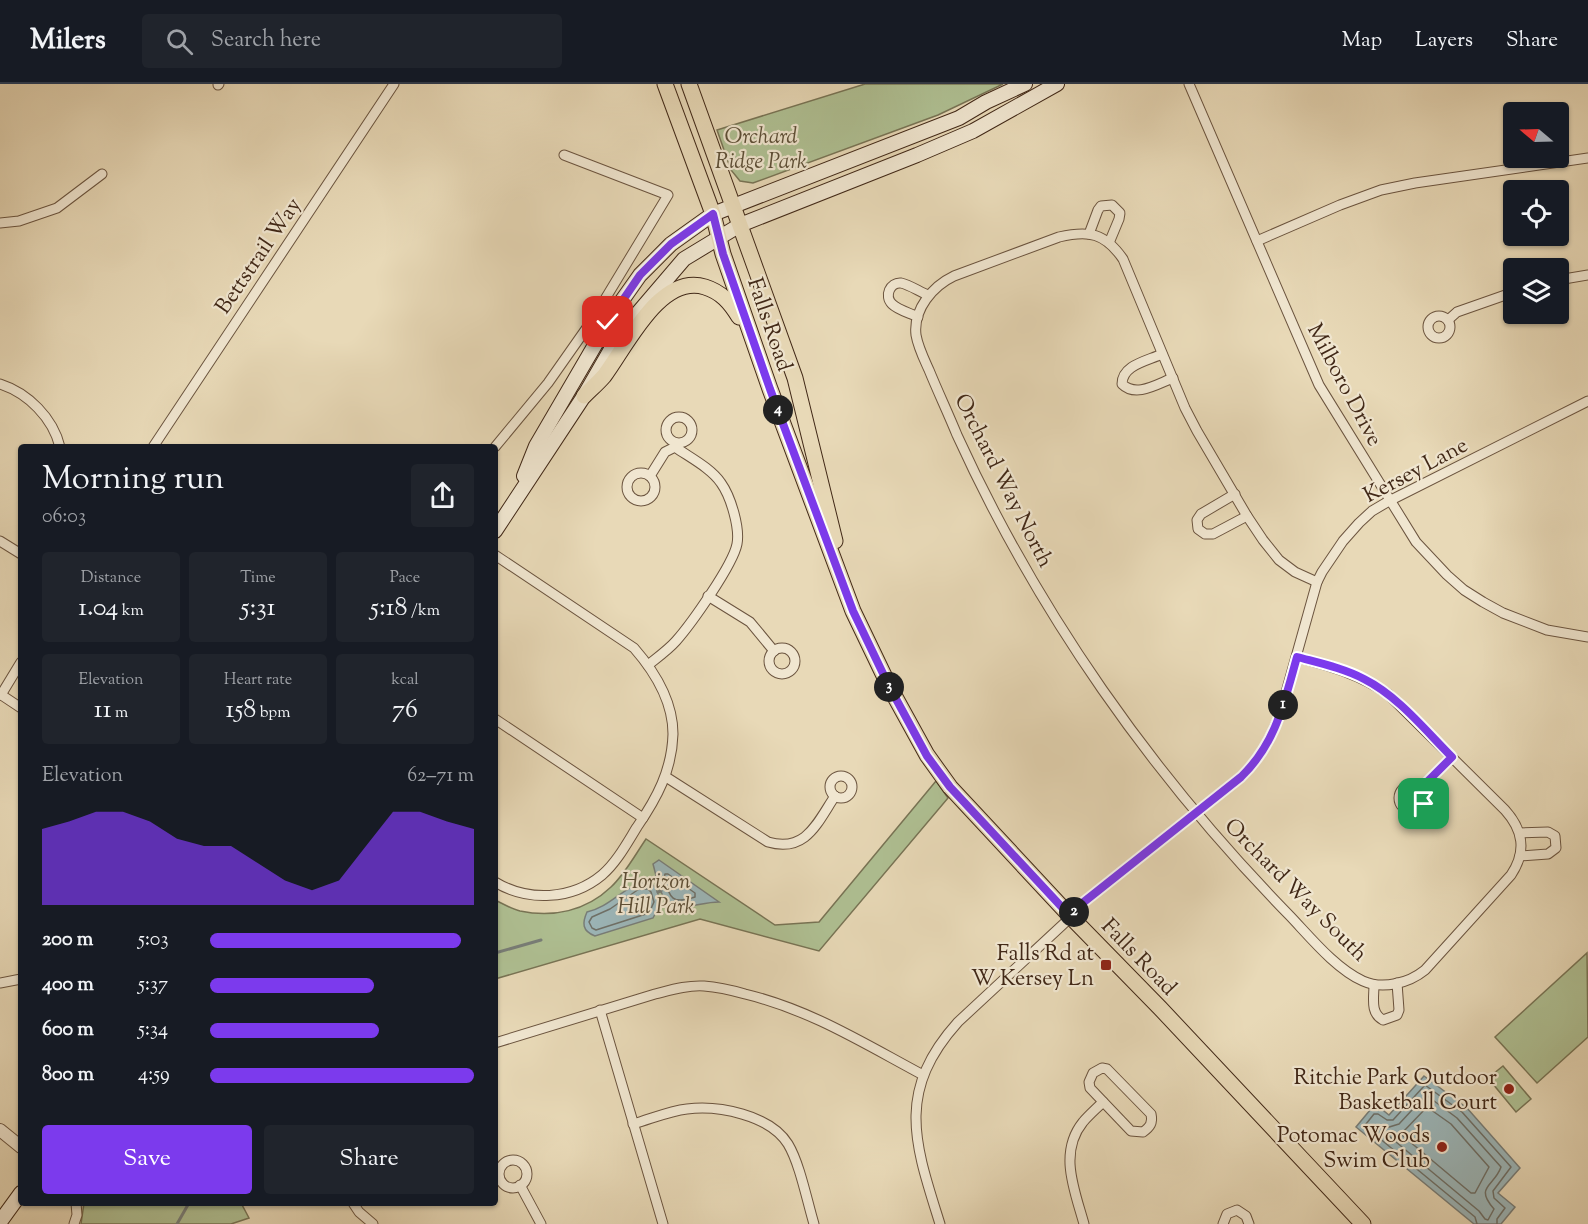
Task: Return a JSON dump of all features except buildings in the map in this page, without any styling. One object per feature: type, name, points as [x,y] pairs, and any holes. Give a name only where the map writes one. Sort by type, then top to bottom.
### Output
[{"type":"main road","name":"Falls Road","points":[[665,84],[713,214],[718,237],[757,350],[853,611],[889,686],[927,756],[950,787],[1071,917],[1363,1224]]},
{"type":"main road","name":"Falls Road","points":[[689,84],[795,378],[853,611]]},
{"type":"main road","points":[[515,499],[536,446],[616,309],[640,275],[671,244],[713,214],[959,118],[986,102],[1025,84]]},
{"type":"main road","points":[[498,526],[584,396],[610,351],[656,291],[684,260],[740,225],[973,131],[1058,84]]},
{"type":"main road","points":[[584,396],[602,378],[653,308],[666,294],[683,286],[703,286],[724,296],[732,305],[757,350]]},
{"type":"main road","points":[[0,1222],[18,1197]]},
{"type":"street","name":"Bettstrail Way","points":[[155,444],[394,84]]},
{"type":"street","name":"Milboro Drive","points":[[1190,84],[1319,385],[1416,542],[1464,590],[1503,613],[1547,630],[1588,637]]},
{"type":"street","points":[[497,444],[548,383],[593,319],[668,195],[564,155]]},
{"type":"street","points":[[1257,241],[1360,196],[1398,186],[1588,158]]},
{"type":"street","points":[[0,223],[19,221],[57,208],[102,174]]},
{"type":"street","points":[[1089,234],[1101,206],[1112,205],[1120,213],[1110,243],[1123,260],[1197,431],[1263,540],[1279,560],[1295,572],[1317,582]]},
{"type":"street","name":"Orchard Way North","points":[[1110,243],[1089,234],[1059,237],[954,276],[928,295],[918,317],[916,333],[964,449],[998,517],[1046,601],[1099,684],[1196,813]]},
{"type":"street","points":[[1569,279],[1588,276]]},
{"type":"street","points":[[918,317],[893,306],[888,297],[888,291],[900,283],[928,295]]},
{"type":"street","points":[[1448,320],[1457,312],[1503,296]]},
{"type":"street","points":[[1162,354],[1127,369],[1122,375],[1122,384],[1128,390],[1137,391],[1173,378]]},
{"type":"street","points":[[0,384],[26,397],[47,418],[59,444]]},
{"type":"street","name":"Kersey Lane","points":[[940,1224],[922,1166],[915,1131],[915,1112],[923,1075],[933,1054],[958,1022],[1071,917],[1080,905],[1241,777],[1254,764],[1265,748],[1280,714],[1317,582],[1343,541],[1372,511],[1588,401]]},
{"type":"street","points":[[648,665],[677,639],[708,596],[734,553],[738,533],[723,486],[718,479],[675,445],[665,452],[650,476]]},
{"type":"street","points":[[1235,494],[1202,514],[1197,520],[1198,529],[1205,534],[1213,534],[1247,516]]},
{"type":"street","points":[[0,541],[18,552]]},
{"type":"street","points":[[498,557],[634,648],[648,665],[663,691],[668,704],[673,733],[666,777],[615,861],[601,876],[579,889],[554,896],[530,895],[507,889],[498,884]]},
{"type":"street","points":[[708,596],[750,622],[774,651]]},
{"type":"street","points":[[1297,657],[1340,669],[1373,684],[1401,706],[1452,757],[1511,817],[1520,833],[1548,832],[1555,836],[1556,848],[1548,854],[1520,856]]},
{"type":"street","points":[[18,667],[1,694],[18,706]]},
{"type":"street","points":[[498,721],[643,818]]},
{"type":"street","points":[[1421,788],[1452,757]]},
{"type":"street","points":[[666,777],[768,842],[779,845],[799,842],[811,833],[834,796]]},
{"type":"street","name":"Orchard Way South","points":[[1196,813],[1250,874],[1331,958],[1354,976],[1374,985],[1408,981],[1425,970],[1506,882],[1516,868],[1520,856],[1520,833]]},
{"type":"street","points":[[0,982],[18,979]]},
{"type":"street","name":"Orchard Way South","points":[[1374,985],[1374,1012],[1383,1020],[1397,1015],[1399,1010],[1397,983]]},
{"type":"street","points":[[498,1042],[680,987],[703,986],[726,989],[778,1002],[808,1014],[923,1075]]},
{"type":"street","points":[[600,1010],[663,1224]]},
{"type":"street","points":[[1102,1068],[1107,1069],[1151,1113],[1150,1126],[1143,1132],[1131,1131],[1103,1102],[1090,1088],[1089,1082],[1093,1073],[1102,1068]]},
{"type":"street","points":[[1084,1224],[1070,1177],[1069,1160],[1075,1137],[1082,1123],[1103,1102]]},
{"type":"street","points":[[633,1124],[671,1112],[700,1108],[734,1113],[769,1125],[788,1144],[814,1224]]},
{"type":"street","points":[[0,1130],[18,1145]]},
{"type":"street","points":[[520,1185],[542,1224]]},
{"type":"street","points":[[74,1224],[77,1215],[76,1206]]},
{"type":"street","points":[[355,1206],[358,1212],[373,1224]]},
{"type":"street","points":[[1223,1224],[1227,1214],[1237,1210],[1246,1216],[1249,1224]]},
{"type":"green space","name":"Orchard Ridge Park","points":[[865,84],[1003,84],[938,115],[753,183],[740,181],[731,170],[717,130]]},
{"type":"green space","name":"Horizon Hill Park","points":[[936,781],[948,798],[819,951],[700,919],[498,978],[498,901],[517,910],[545,914],[580,907],[591,902],[616,882],[646,839],[775,925],[819,922]]},
{"type":"green space","points":[[1587,953],[1588,1037],[1537,1083],[1495,1037]]},
{"type":"green space","name":"Ritchie Park Outdoor Basketball Court","points":[[1503,1066],[1531,1099],[1516,1112],[1488,1078]]},
{"type":"green space","points":[[84,1206],[243,1206],[249,1218],[231,1224],[81,1224]]},
{"type":"water","points":[[659,860],[719,902],[679,907],[668,903],[658,884],[653,864]]},
{"type":"water","points":[[650,882],[656,888],[661,903],[653,918],[595,936],[585,929],[584,920],[587,912],[604,905],[633,886]]},
{"type":"water","name":"Potomac Woods Swim Club","points":[[1424,1076],[1467,1108],[1520,1168],[1498,1193],[1515,1207],[1501,1224],[1474,1224],[1356,1127],[1375,1104],[1389,1115]]},
{"type":"waterway","points":[[498,952],[541,940]]},
{"type":"waterway","points":[[177,1224],[187,1206]]},
{"type":"place","name":"Falls Rd at W Kersey Ln","points":[[1106,965]]},
{"type":"place","name":"Ritchie Park Outdoor Basketball Court","points":[[1509,1089]]},
{"type":"place","name":"Potomac Woods Swim Club","points":[[1442,1147]]},
{"type":"route","points":[[608,322],[640,275],[671,244],[713,214],[723,254],[770,389],[853,611],[889,686],[927,756],[950,787],[1071,917],[1080,905],[1241,777],[1254,764],[1272,735],[1297,657],[1340,669],[1373,684],[1401,706],[1452,757],[1421,788],[1425,795],[1424,804]]}]
